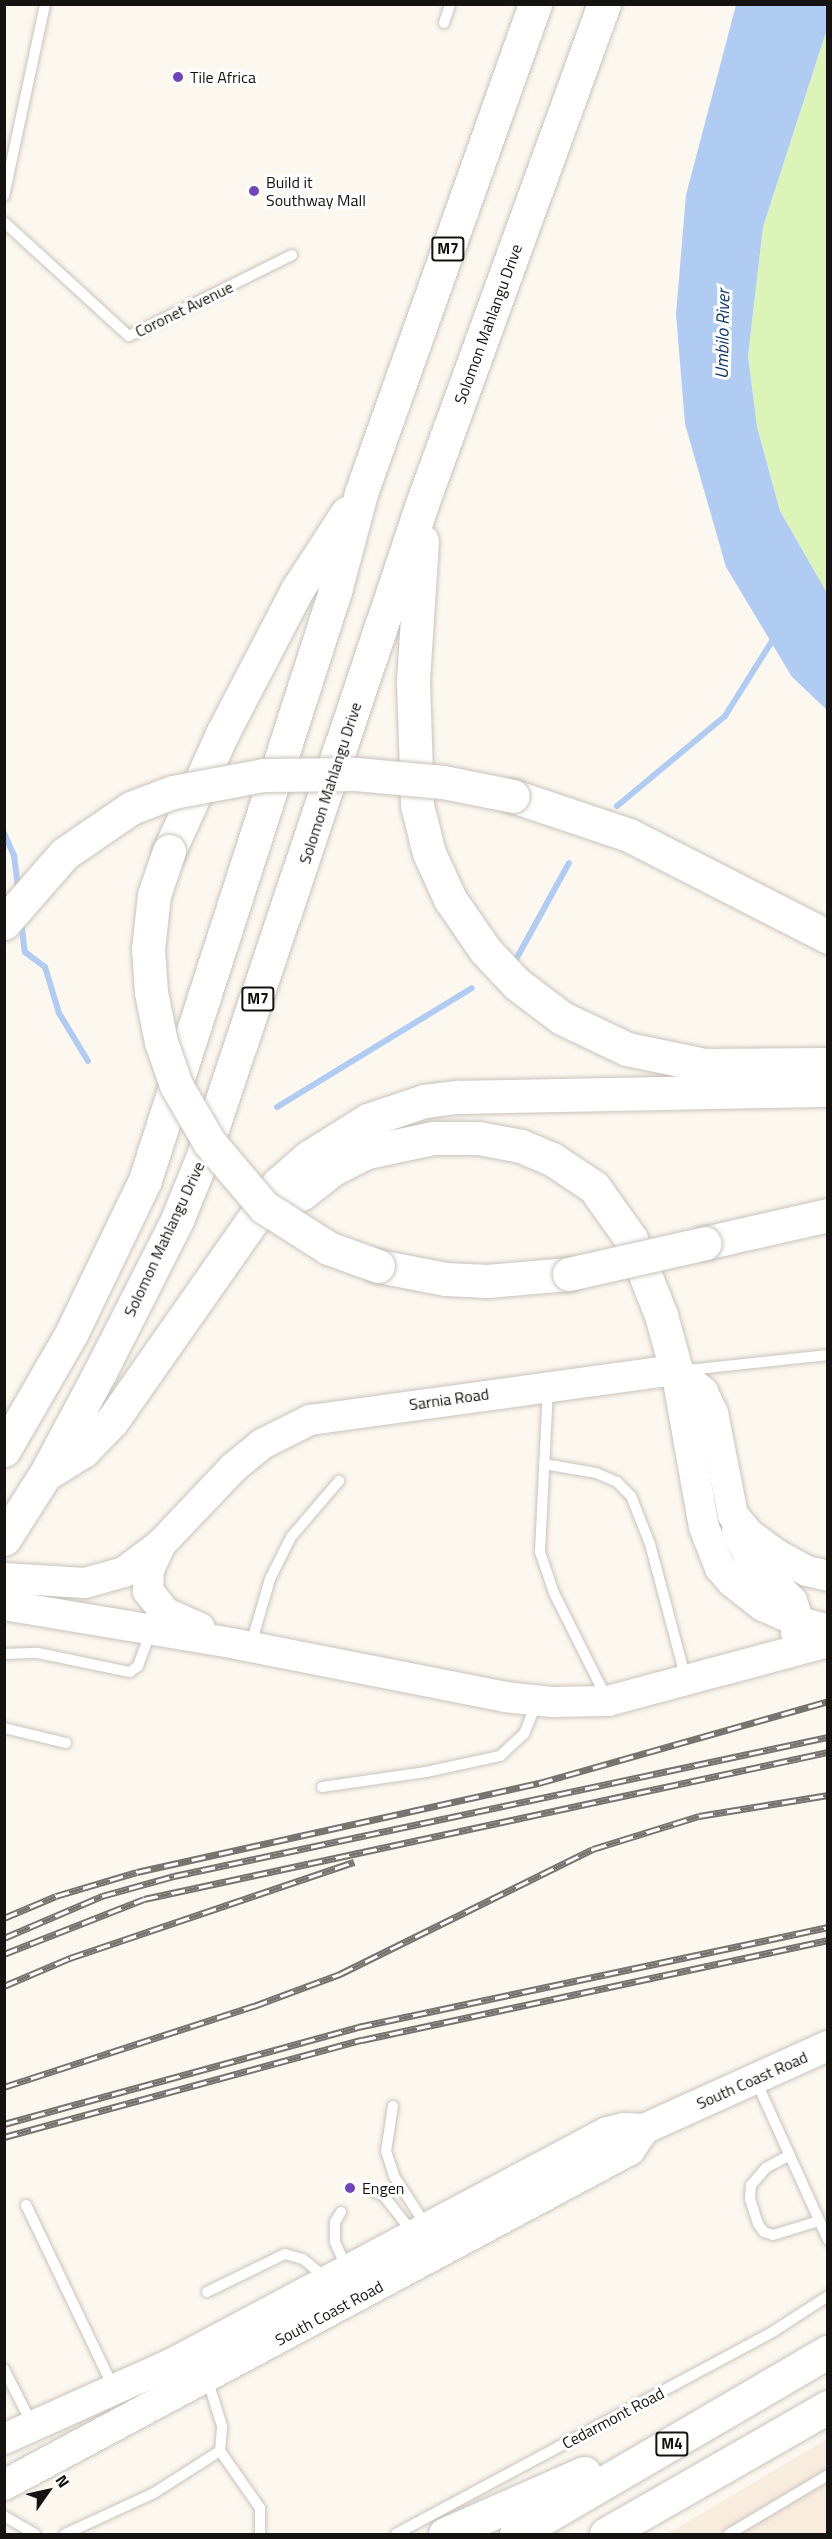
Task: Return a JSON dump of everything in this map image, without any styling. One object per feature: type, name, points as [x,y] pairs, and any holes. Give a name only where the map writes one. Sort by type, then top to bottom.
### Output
[{"type":"highway","name":"M7","points":[[4,1450],[71,1334],[145,1180],[335,591],[362,493],[535,4]]},
{"type":"highway","name":"Solomon Mahlangu Drive","points":[[4,1539],[45,1475],[177,1220],[203,1156],[422,504],[604,4]]},
{"type":"highway","points":[[362,493],[297,590],[222,735],[169,850],[154,895],[148,949],[159,1032],[176,1085],[209,1142],[264,1206],[328,1248],[378,1266],[446,1280],[487,1281],[569,1274],[828,1215]]},
{"type":"highway","points":[[422,504],[413,682],[417,805],[429,854],[450,899],[485,950],[517,984],[562,1018],[603,1040],[647,1055],[704,1065],[828,1064]]},
{"type":"highway","points":[[4,923],[72,848],[131,808],[173,792],[264,776],[356,774],[443,782],[513,796],[629,835],[828,937]]},
{"type":"highway","points":[[45,1475],[83,1451],[102,1434],[226,1261],[278,1184],[341,1136],[394,1109],[459,1096],[828,1090]]},
{"type":"highway","points":[[226,1261],[315,1182],[366,1152],[396,1143],[456,1136],[520,1146],[552,1159],[580,1177],[610,1207],[642,1260],[676,1370]]},
{"type":"highway","name":"M4","points":[[516,2535],[828,2352]]},
{"type":"highway","points":[[606,2535],[828,2407]]},
{"type":"highway","points":[[445,2535],[729,2411]]},
{"type":"main road","name":"Sarnia Road","points":[[24,1599],[104,1578],[142,1562],[234,1467],[262,1444],[292,1427],[331,1415],[676,1370]]},
{"type":"main road","points":[[676,1370],[703,1392],[713,1413],[739,1540],[749,1558],[789,1596],[799,1622],[788,1653]]},
{"type":"main road","points":[[676,1370],[710,1549],[720,1568],[745,1594],[799,1622],[828,1629]]},
{"type":"main road","points":[[733,1515],[750,1534],[776,1554],[807,1571],[828,1576]]},
{"type":"main road","points":[[160,1545],[147,1580],[152,1598],[166,1613],[243,1646]]},
{"type":"main road","name":"Sarnia Road","points":[[4,1578],[24,1599],[152,1630],[537,1701],[608,1701],[687,1682],[828,1642]]},
{"type":"main road","name":"South Coast Road","points":[[4,2485],[76,2446],[346,2283],[428,2239],[511,2199],[569,2167],[630,2150],[644,2129],[828,2046]]},
{"type":"main road","name":"South Coast Road","points":[[4,2439],[115,2391],[187,2377]]},
{"type":"main road","points":[[63,2415],[76,2446]]},
{"type":"lane","points":[[4,196],[45,4]]},
{"type":"lane","points":[[444,23],[450,4]]},
{"type":"lane","name":"Coronet Avenue","points":[[4,222],[129,336],[292,255]]},
{"type":"lane","points":[[676,1370],[828,1355]]},
{"type":"lane","points":[[548,1385],[538,1541],[545,1572],[608,1701]]},
{"type":"lane","points":[[544,1464],[609,1478],[631,1496],[650,1544],[687,1682]]},
{"type":"lane","points":[[243,1646],[270,1579],[291,1537],[339,1481]]},
{"type":"lane","points":[[4,1654],[38,1653],[129,1672],[138,1666],[152,1630]]},
{"type":"lane","points":[[322,1787],[426,1772],[500,1756],[524,1734],[537,1701]]},
{"type":"lane","points":[[4,1728],[66,1743]]},
{"type":"lane","points":[[755,2078],[828,2240]]},
{"type":"lane","points":[[393,2106],[386,2151],[394,2176],[428,2239]]},
{"type":"lane","points":[[790,2155],[766,2168],[751,2185],[750,2199],[758,2224],[764,2232],[773,2235],[819,2221]]},
{"type":"lane","points":[[375,2192],[384,2196],[428,2239]]},
{"type":"lane","points":[[26,2205],[115,2391]]},
{"type":"lane","points":[[340,2212],[335,2222],[335,2242],[346,2283]]},
{"type":"lane","points":[[207,2292],[285,2254],[303,2259],[346,2283]]},
{"type":"lane","name":"Cedarmont Road","points":[[396,2535],[774,2331],[828,2296]]},
{"type":"lane","points":[[6,2375],[33,2427]]},
{"type":"lane","points":[[187,2377],[222,2426],[220,2451],[260,2508],[260,2535]]},
{"type":"lane","points":[[65,2535],[154,2493],[220,2451]]},
{"type":"lane","points":[[729,2535],[828,2475]]},
{"type":"lane","points":[[4,2516],[35,2535]]},
{"type":"shaded area","points":[[827,2439],[827,2534],[667,2534]]},
{"type":"green space","points":[[827,29],[827,593],[780,511],[757,427],[748,356],[763,227]]},
{"type":"water","name":"Umbilo River","points":[[736,5],[827,5],[827,29],[763,227],[748,356],[757,427],[780,511],[827,593],[827,710],[792,677],[726,567],[685,424],[676,314],[686,195]]},
{"type":"waterway","points":[[617,806],[725,716],[774,638]]},
{"type":"waterway","points":[[4,833],[14,855],[18,890]]},
{"type":"waterway","points":[[514,963],[569,863]]},
{"type":"waterway","points":[[21,921],[25,952],[45,967],[59,1013],[88,1061]]},
{"type":"waterway","points":[[277,1107],[472,988]]},
{"type":"railway","points":[[4,1918],[56,1896],[137,1872],[539,1783],[828,1701]]},
{"type":"railway","points":[[4,1938],[102,1896],[174,1876],[828,1737]]},
{"type":"railway","points":[[4,1954],[144,1899],[828,1752]]},
{"type":"railway","points":[[4,2087],[254,2006],[340,1974],[593,1849],[699,1816],[828,1795]]},
{"type":"railway","points":[[4,1986],[70,1958],[354,1862]]},
{"type":"railway","points":[[4,2124],[358,2027],[828,1927]]},
{"type":"railway","points":[[4,2137],[362,2040],[828,1940]]},
{"type":"place","name":"Tile Africa","points":[[178,77]]},
{"type":"place","name":"Build it Southway Mall","points":[[254,191]]},
{"type":"place","name":"Engen","points":[[350,2188]]}]
